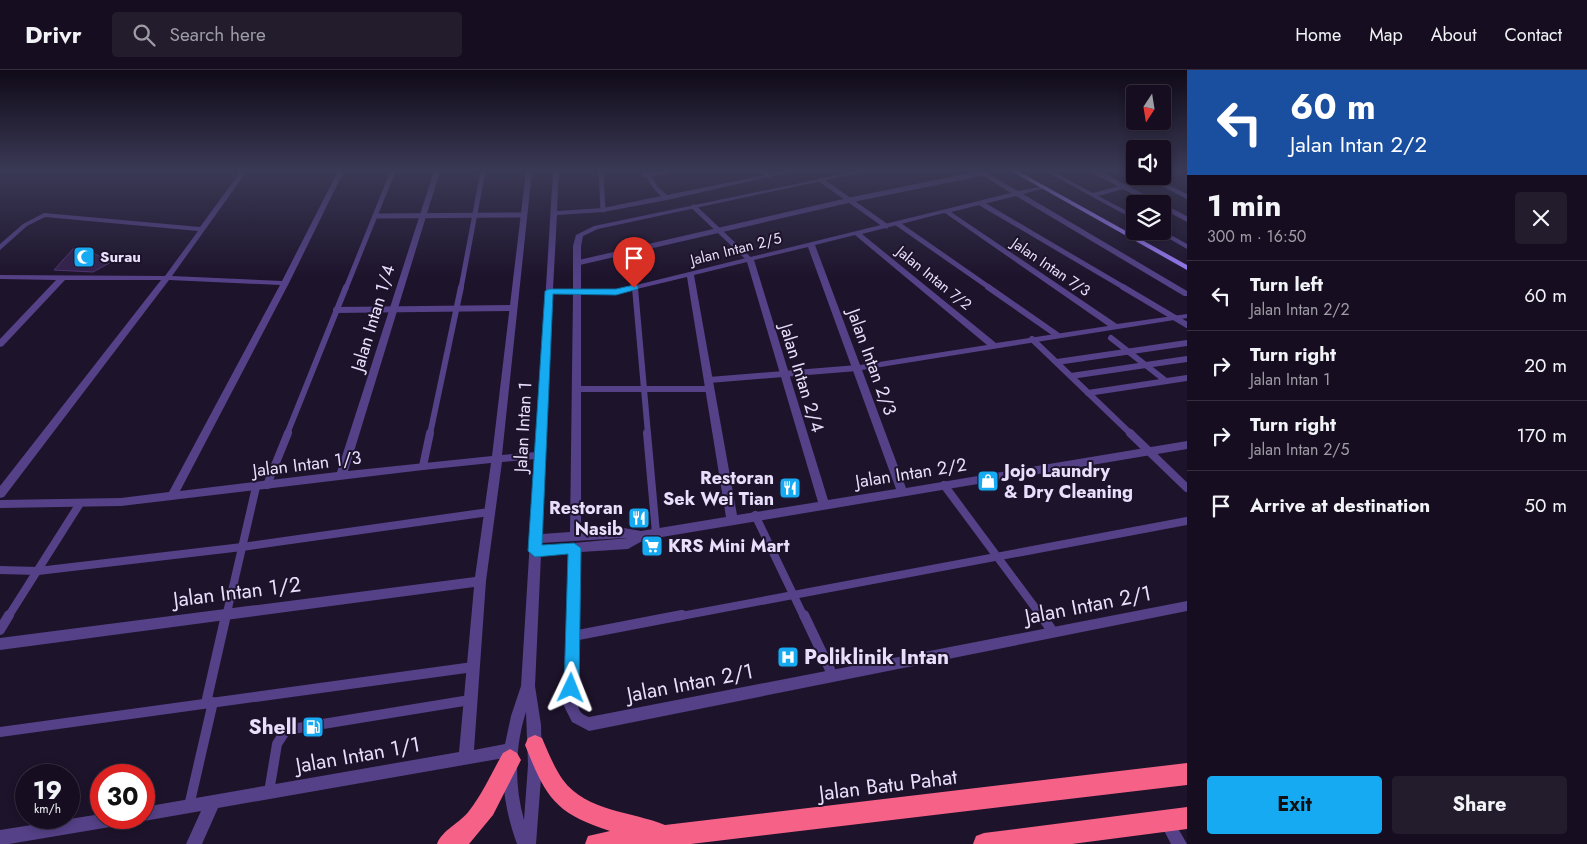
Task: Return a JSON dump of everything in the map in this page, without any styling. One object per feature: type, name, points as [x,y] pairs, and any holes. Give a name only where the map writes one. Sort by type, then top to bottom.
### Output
[{"type":"highway","points":[[535,745],[546,771],[560,794],[590,813],[666,836]]},
{"type":"highway","points":[[448,844],[459,839],[479,819],[511,755]]},
{"type":"highway","name":"Jalan Batu Pahat","points":[[596,844],[1187,774]]},
{"type":"highway","points":[[984,844],[1176,820]]},
{"type":"street","points":[[0,494],[167,278],[218,207]]},
{"type":"street","points":[[172,496],[285,283],[323,207]]},
{"type":"street","name":"Jalan Intan 1/4","points":[[341,476],[425,207]]},
{"type":"street","name":"Jalan Intan 1","points":[[466,757],[480,581],[497,459],[525,207]]},
{"type":"street","name":"Jalan Intan 1","points":[[526,844],[533,804],[534,714],[528,686],[553,207]]},
{"type":"street","points":[[553,213],[618,207]]},
{"type":"street","points":[[575,543],[577,263],[580,235],[587,230],[693,207]]},
{"type":"street","name":"Jalan Intan 2/5","points":[[549,291],[577,293],[616,292],[968,207]]},
{"type":"street","points":[[1043,207],[1187,294]]},
{"type":"street","points":[[1080,207],[1187,268]]},
{"type":"street","name":"Jalan Intan 7/3","points":[[947,212],[1115,327]]},
{"type":"street","points":[[0,248],[30,222],[48,215],[203,229]]},
{"type":"street","name":"Jalan Intan 7/2","points":[[857,233],[993,345]]},
{"type":"street","points":[[1171,238],[1187,247]]},
{"type":"street","name":"Jalan Intan 2/3","points":[[811,244],[902,492]]},
{"type":"street","name":"Jalan Intan 2/4","points":[[750,260],[824,504]]},
{"type":"street","points":[[690,274],[732,520]]},
{"type":"street","points":[[0,276],[167,278],[285,283]]},
{"type":"street","points":[[0,344],[62,277]]},
{"type":"street","points":[[857,368],[993,345],[1187,316]]},
{"type":"street","name":"Jalan Intan 2/2","points":[[536,539],[575,543],[628,544],[641,536],[755,515],[1187,445]]},
{"type":"street","name":"Jalan Intan 1/3","points":[[0,504],[121,502],[423,466],[540,455]]},
{"type":"street","name":"Jalan Intan 2/2","points":[[535,551],[575,543]]},
{"type":"street","name":"Jalan Intan 2/1","points":[[575,543],[571,706],[572,714],[579,720],[589,724],[1187,606]]},
{"type":"street","name":"Jalan Intan 1/2","points":[[0,644],[480,581]]},
{"type":"street","name":"Jalan Intan 1","points":[[526,844],[513,810],[511,755],[518,710],[528,686]]},
{"type":"street","name":"Jalan Intan 1/1","points":[[155,812],[466,757],[511,755]]},
{"type":"street","points":[[194,844],[213,802]]},
{"type":"street","points":[[1176,820],[1180,844]]},
{"type":"street","points":[[0,838],[90,823]]},
{"type":"lane","points":[[190,806],[226,614],[242,547],[261,486],[379,207]]},
{"type":"lane","points":[[423,466],[477,207]]},
{"type":"lane","points":[[694,207],[750,260]]},
{"type":"lane","points":[[577,263],[819,207]]},
{"type":"lane","points":[[860,207],[886,226]]},
{"type":"lane","points":[[987,207],[1187,326]]},
{"type":"lane","points":[[1171,211],[1187,220]]},
{"type":"lane","points":[[375,216],[524,215]]},
{"type":"lane","points":[[898,224],[1057,335]]},
{"type":"lane","points":[[634,288],[656,533]]},
{"type":"lane","points":[[336,310],[514,308]]},
{"type":"lane","points":[[1111,338],[1166,381]]},
{"type":"lane","points":[[1032,339],[1187,488]]},
{"type":"lane","points":[[1056,362],[1187,343]]},
{"type":"lane","points":[[1071,376],[1187,358]]},
{"type":"lane","points":[[577,389],[643,389],[710,384],[784,373],[857,368]]},
{"type":"lane","points":[[1088,393],[1187,378]]},
{"type":"lane","points":[[944,485],[1054,632]]},
{"type":"lane","points":[[0,630],[78,504]]},
{"type":"lane","points":[[0,570],[38,571],[242,547],[489,512]]},
{"type":"lane","points":[[755,515],[834,676]]},
{"type":"lane","points":[[573,636],[1187,521]]},
{"type":"lane","points":[[0,732],[473,667]]},
{"type":"lane","points":[[269,792],[277,744],[286,730],[470,700]]},
{"type":"building","name":"Surau","points":[[73,249],[91,252],[111,262],[93,272],[54,270]]},
{"type":"place","name":"Surau","points":[[84,257]]},
{"type":"place","name":"Jojo Laundry & Dry Cleaning","points":[[988,481]]},
{"type":"place","name":"Restoran Sek Wei Tian","points":[[790,488]]},
{"type":"place","name":"Restoran Nasib","points":[[639,518]]},
{"type":"place","name":"KRS Mini Mart","points":[[652,546]]},
{"type":"place","name":"Poliklinik Intan","points":[[788,657]]},
{"type":"place","name":"Shell","points":[[313,727]]},
{"type":"route","points":[[571,688],[574,548],[535,551],[549,291],[577,293],[616,292],[634,288]]}]
